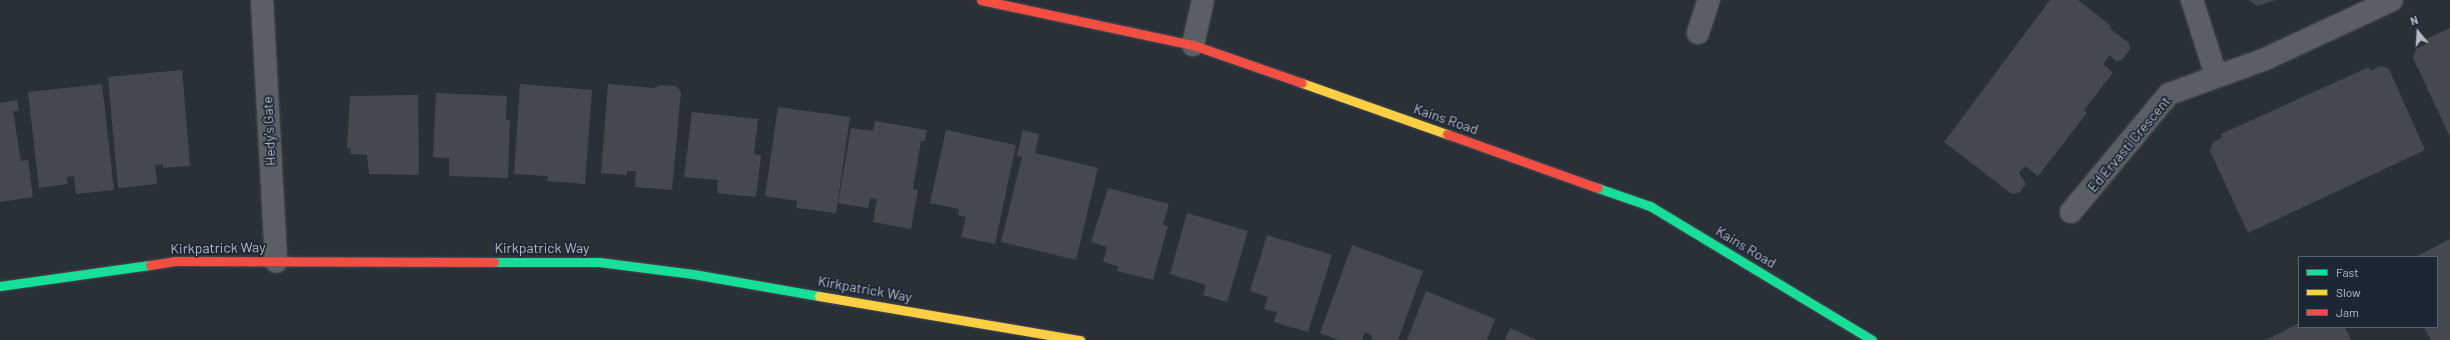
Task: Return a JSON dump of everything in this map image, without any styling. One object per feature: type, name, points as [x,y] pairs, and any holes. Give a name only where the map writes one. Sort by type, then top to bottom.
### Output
[{"type":"street","name":"Hedy's Gate","points":[[262,0],[276,262]]},
{"type":"street","name":"Kains Road","points":[[981,0],[1193,45],[1650,206],[1872,340]]},
{"type":"street","points":[[1193,45],[1203,0]]},
{"type":"street","points":[[1698,33],[1709,0]]},
{"type":"street","points":[[2192,0],[2216,76]]},
{"type":"street","name":"Ed Ervasti Crescent","points":[[2072,212],[2169,94],[2262,60],[2392,0]]},
{"type":"street","name":"Kirkpatrick Way","points":[[0,286],[175,261],[599,262],[693,274],[1080,340]]},
{"type":"building","points":[[2050,0],[2078,0],[2111,26],[2109,28],[2129,43],[2130,49],[2122,60],[2116,61],[2110,55],[2103,64],[2113,73],[2084,110],[2087,113],[2038,176],[2025,166],[2019,173],[2026,184],[2019,193],[2012,194],[1944,142]]},
{"type":"building","points":[[2249,0],[2276,0],[2257,6]]},
{"type":"building","points":[[2450,28],[2450,137],[2413,58],[2416,49],[2426,44],[2424,40]]},
{"type":"building","points":[[2381,66],[2389,69],[2425,150],[2248,233],[2210,151],[2213,142],[2223,137],[2221,134],[2369,67],[2370,71]]},
{"type":"building","points":[[182,70],[190,166],[163,168],[163,164],[155,165],[157,184],[118,188],[108,77]]},
{"type":"building","points":[[102,84],[114,190],[76,194],[74,176],[67,177],[68,184],[39,188],[28,92]]},
{"type":"building","points":[[520,84],[592,90],[585,184],[547,181],[548,176],[514,174]]},
{"type":"building","points":[[608,84],[654,88],[660,85],[676,86],[681,92],[672,190],[635,187],[636,171],[627,171],[627,175],[601,173]]},
{"type":"building","points":[[436,93],[507,96],[506,120],[510,120],[508,178],[449,176],[449,158],[433,157]]},
{"type":"building","points":[[418,95],[419,175],[369,174],[367,155],[350,154],[351,148],[347,148],[350,96]]},
{"type":"building","points":[[17,100],[19,111],[13,111],[21,161],[28,160],[33,197],[0,202],[0,103]]},
{"type":"building","points":[[778,107],[850,117],[836,213],[796,208],[797,201],[765,196]]},
{"type":"building","points":[[692,112],[758,119],[754,154],[761,155],[756,197],[717,193],[718,180],[684,177]]},
{"type":"building","points":[[875,121],[927,130],[925,141],[921,141],[913,189],[918,190],[911,229],[873,222],[877,199],[870,198],[868,208],[838,203],[851,128],[873,131]]},
{"type":"building","points":[[946,130],[1016,145],[995,244],[961,237],[966,217],[958,215],[959,209],[930,203]]},
{"type":"building","points":[[1023,130],[1039,134],[1035,153],[1098,168],[1076,260],[1001,242],[1022,157],[1017,156]]},
{"type":"building","points":[[1108,188],[1169,204],[1163,224],[1168,226],[1153,280],[1117,271],[1118,266],[1103,262],[1107,247],[1091,242]]},
{"type":"building","points":[[1187,213],[1248,231],[1227,302],[1203,295],[1206,285],[1170,274]]},
{"type":"building","points":[[1267,235],[1332,255],[1308,332],[1274,322],[1277,312],[1264,309],[1268,297],[1250,291]]},
{"type":"building","points":[[2450,239],[2450,340],[2431,340],[2425,328],[2438,328],[2438,256],[2417,256]]},
{"type":"building","points":[[1352,245],[1423,271],[1398,340],[1372,340],[1371,335],[1365,332],[1362,340],[1339,340],[1320,333]]},
{"type":"building","points":[[1426,291],[1495,319],[1487,340],[1407,340]]},
{"type":"building","points":[[2298,324],[2298,328],[2345,328],[2351,340],[2266,340]]},
{"type":"building","points":[[1510,328],[1537,340],[1505,340]]},
{"type":"traffic: fast","points":[[1598,188],[1650,206],[1872,340]]},
{"type":"traffic: fast","points":[[494,262],[599,262],[693,274],[819,296]]},
{"type":"traffic: fast","points":[[0,286],[150,265]]},
{"type":"traffic: slow","points":[[1302,83],[1447,134]]},
{"type":"traffic: slow","points":[[819,296],[1080,340]]},
{"type":"traffic: jam","points":[[981,0],[1193,45],[1302,83]]},
{"type":"traffic: jam","points":[[1447,134],[1598,188]]},
{"type":"traffic: jam","points":[[150,265],[175,261],[494,262]]}]
